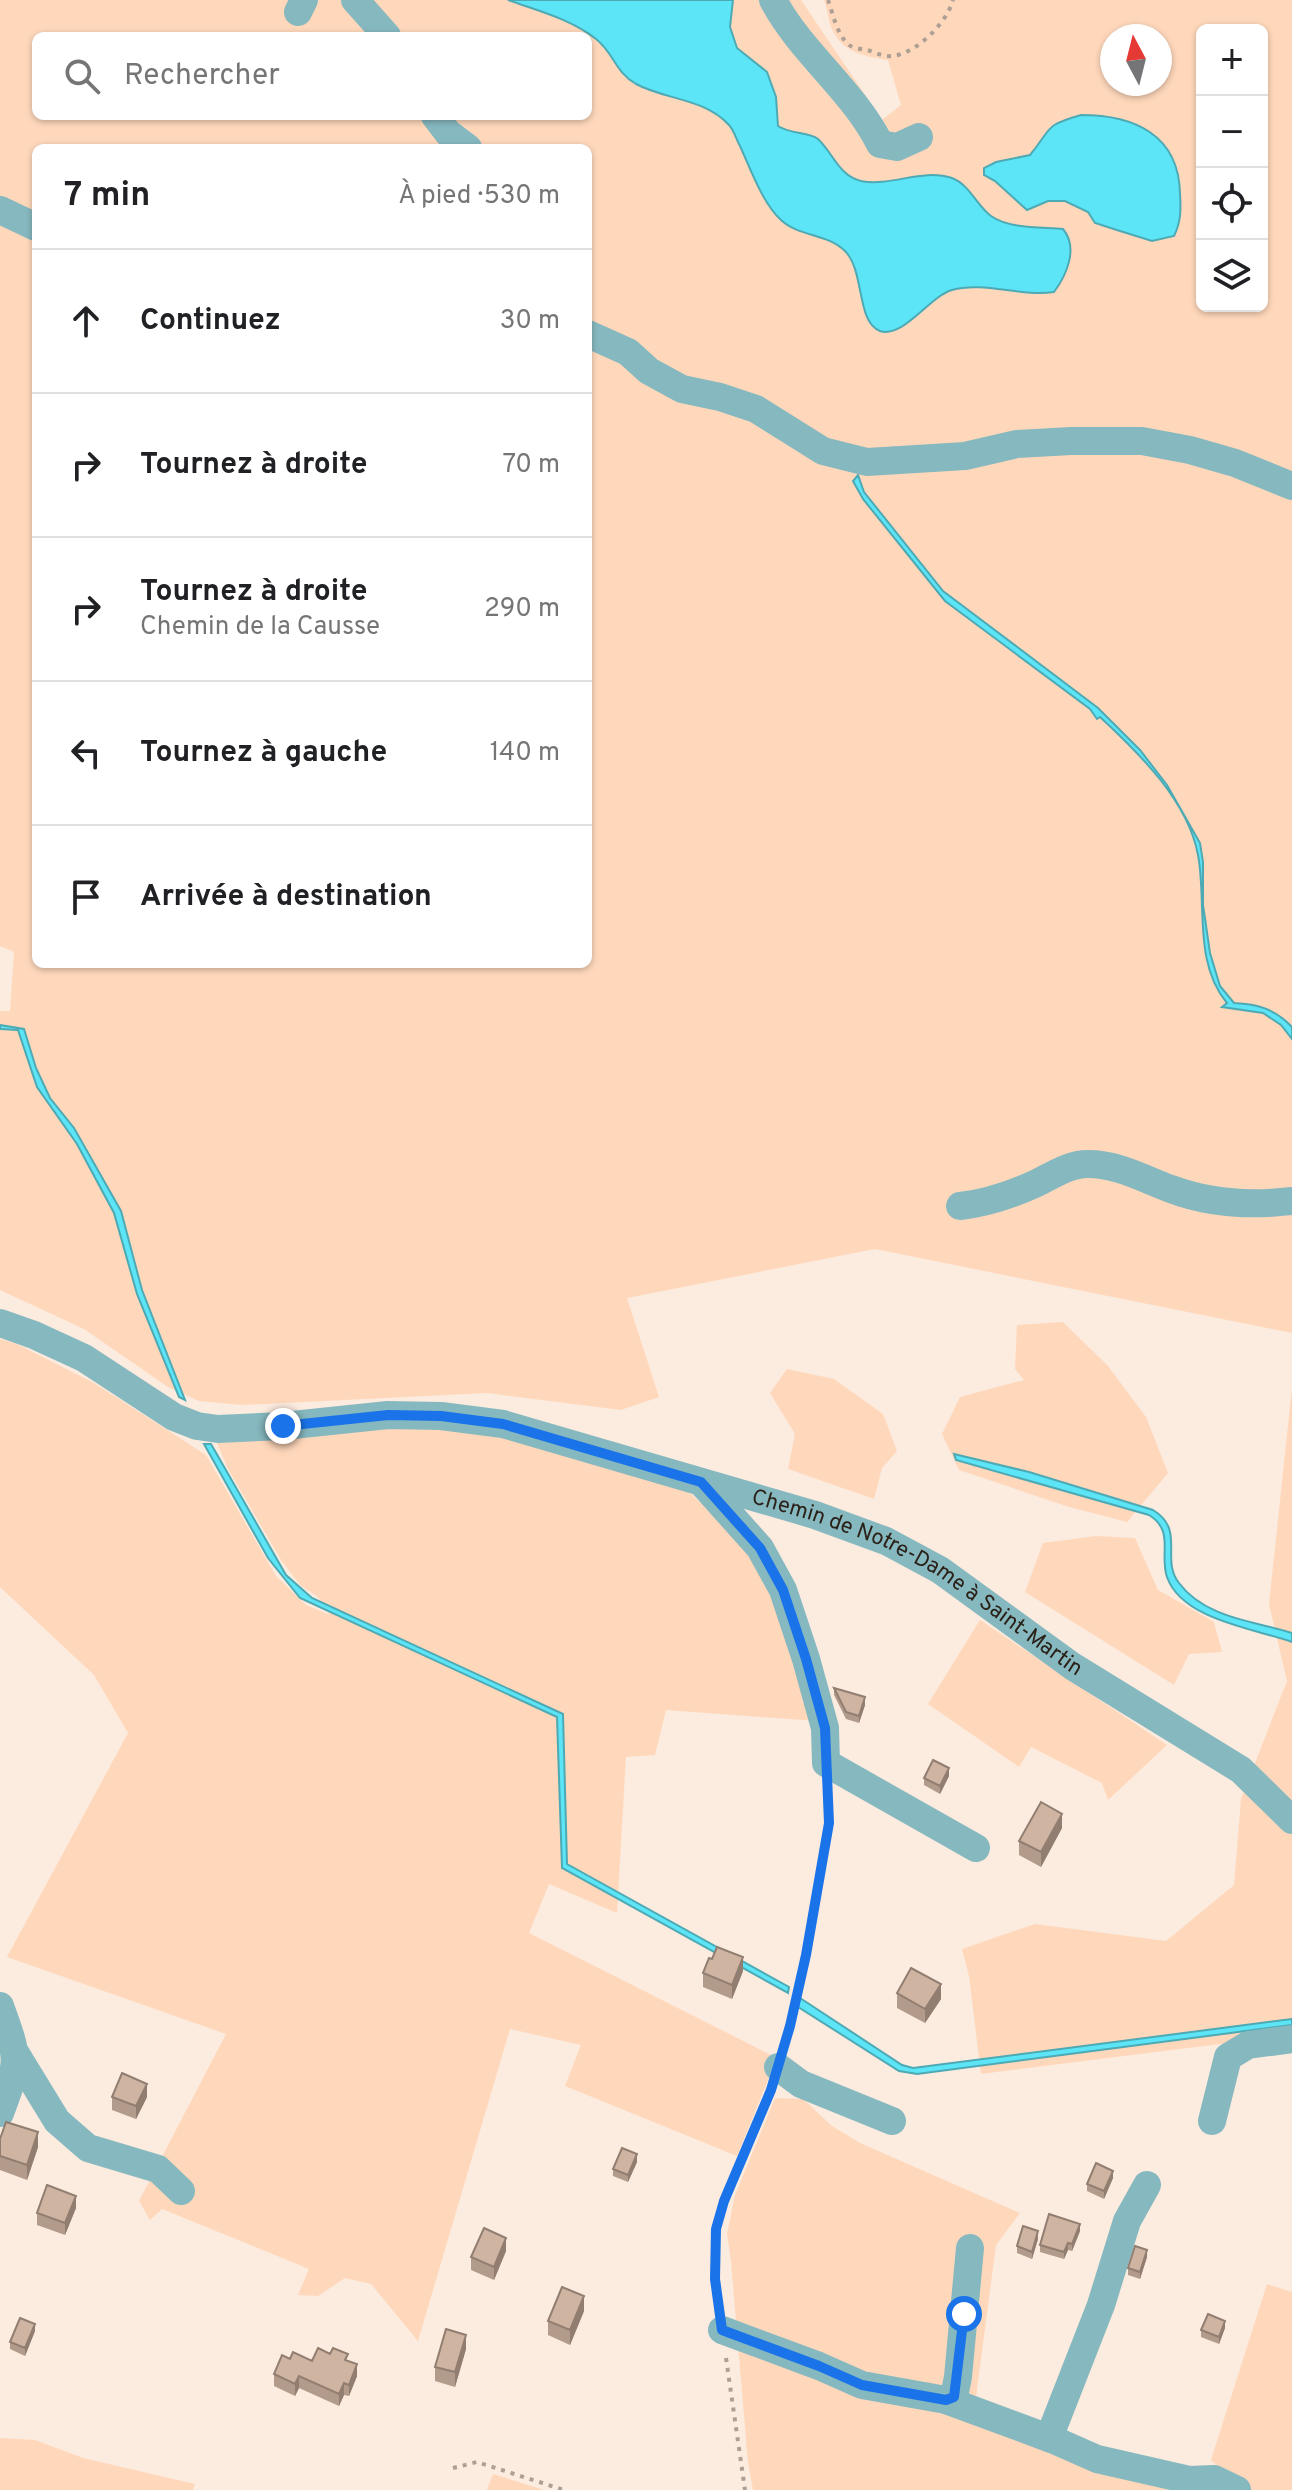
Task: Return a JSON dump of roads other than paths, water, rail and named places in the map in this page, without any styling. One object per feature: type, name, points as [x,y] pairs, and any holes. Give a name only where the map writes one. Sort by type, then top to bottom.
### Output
[{"type":"street","points":[[355,0],[383,32]]},
{"type":"street","points":[[773,0],[797,35],[860,112],[880,144],[897,147],[919,137]]},
{"type":"street","points":[[438,120],[463,144]]},
{"type":"street","points":[[0,210],[32,225]]},
{"type":"street","points":[[592,336],[628,352],[649,371],[682,389],[756,409],[823,451],[867,462],[965,456],[1017,444],[1142,441],[1235,463],[1292,486]]},
{"type":"street","points":[[960,1206],[1005,1196],[1062,1170],[1087,1164],[1113,1167],[1174,1190],[1220,1201],[1252,1205],[1292,1201]]},
{"type":"street","name":"Chemin de Notre-Dame à Saint-Martin","points":[[0,1323],[84,1358],[174,1417],[197,1426],[218,1429],[388,1415],[441,1416],[503,1424],[815,1515],[886,1541],[940,1570],[1072,1666],[1241,1770],[1292,1820]]},
{"type":"street","points":[[701,1482],[760,1548],[783,1590],[825,1728],[826,1763],[976,1848]]},
{"type":"street","points":[[0,2006],[16,2054],[57,2121],[88,2148],[158,2169],[181,2191]]},
{"type":"street","points":[[1212,2121],[1228,2057],[1248,2045],[1292,2039]]},
{"type":"street","points":[[0,2113],[15,2073],[16,2054]]},
{"type":"street","points":[[778,2067],[801,2084],[892,2121]]},
{"type":"street","points":[[1049,2438],[1101,2305],[1127,2221],[1147,2185]]},
{"type":"street","points":[[946,2400],[954,2397],[958,2377],[970,2248]]},
{"type":"street","points":[[722,2330],[862,2385],[946,2400],[1097,2459],[1189,2480],[1214,2479],[1237,2490]]},
{"type":"water","points":[[508,0],[733,0],[730,27],[737,48],[767,72],[776,97],[778,126],[818,139],[847,174],[861,181],[884,182],[929,175],[952,178],[964,185],[986,212],[998,220],[1016,225],[1063,229],[1068,237],[1070,253],[1063,278],[1054,292],[1028,293],[977,287],[952,290],[898,329],[880,331],[867,318],[856,271],[845,251],[830,241],[788,225],[774,213],[729,125],[708,109],[636,84],[623,74],[602,44],[592,36],[592,32]]},
{"type":"water","points":[[1081,115],[1135,124],[1162,143],[1178,173],[1180,211],[1174,236],[1152,241],[1095,223],[1088,212],[1065,201],[1048,201],[1027,210],[984,175],[984,168],[996,162],[1030,155],[1054,125]]},
{"type":"water","points":[[858,475],[864,492],[943,591],[1098,708],[1140,750],[1167,785],[1200,843],[1203,905],[1210,953],[1220,986],[1234,1003],[1258,1006],[1279,1016],[1292,1027],[1292,1039],[1281,1025],[1263,1013],[1222,1007],[1227,1003],[1216,987],[1205,951],[1200,873],[1193,835],[1160,779],[1100,717],[1097,719],[1090,709],[945,601],[863,499],[853,481]]},
{"type":"water","points":[[0,1025],[24,1029],[36,1068],[50,1098],[74,1128],[121,1211],[142,1290],[185,1400],[179,1397],[137,1294],[114,1213],[77,1144],[37,1087],[18,1030],[0,1029]]},
{"type":"water","points":[[204,1444],[211,1444],[286,1575],[312,1598],[563,1714],[567,1864],[789,1987],[788,1993],[562,1868],[557,1717],[300,1598],[268,1558]]},
{"type":"water","points":[[954,1454],[1029,1472],[1153,1510],[1168,1526],[1174,1574],[1190,1595],[1231,1617],[1292,1633],[1292,1642],[1222,1621],[1204,1613],[1175,1592],[1165,1568],[1162,1528],[1149,1515],[956,1460]]},
{"type":"water","points":[[797,1996],[902,2065],[913,2068],[1292,2019],[1292,2025],[917,2074],[899,2071],[795,2005]]}]
